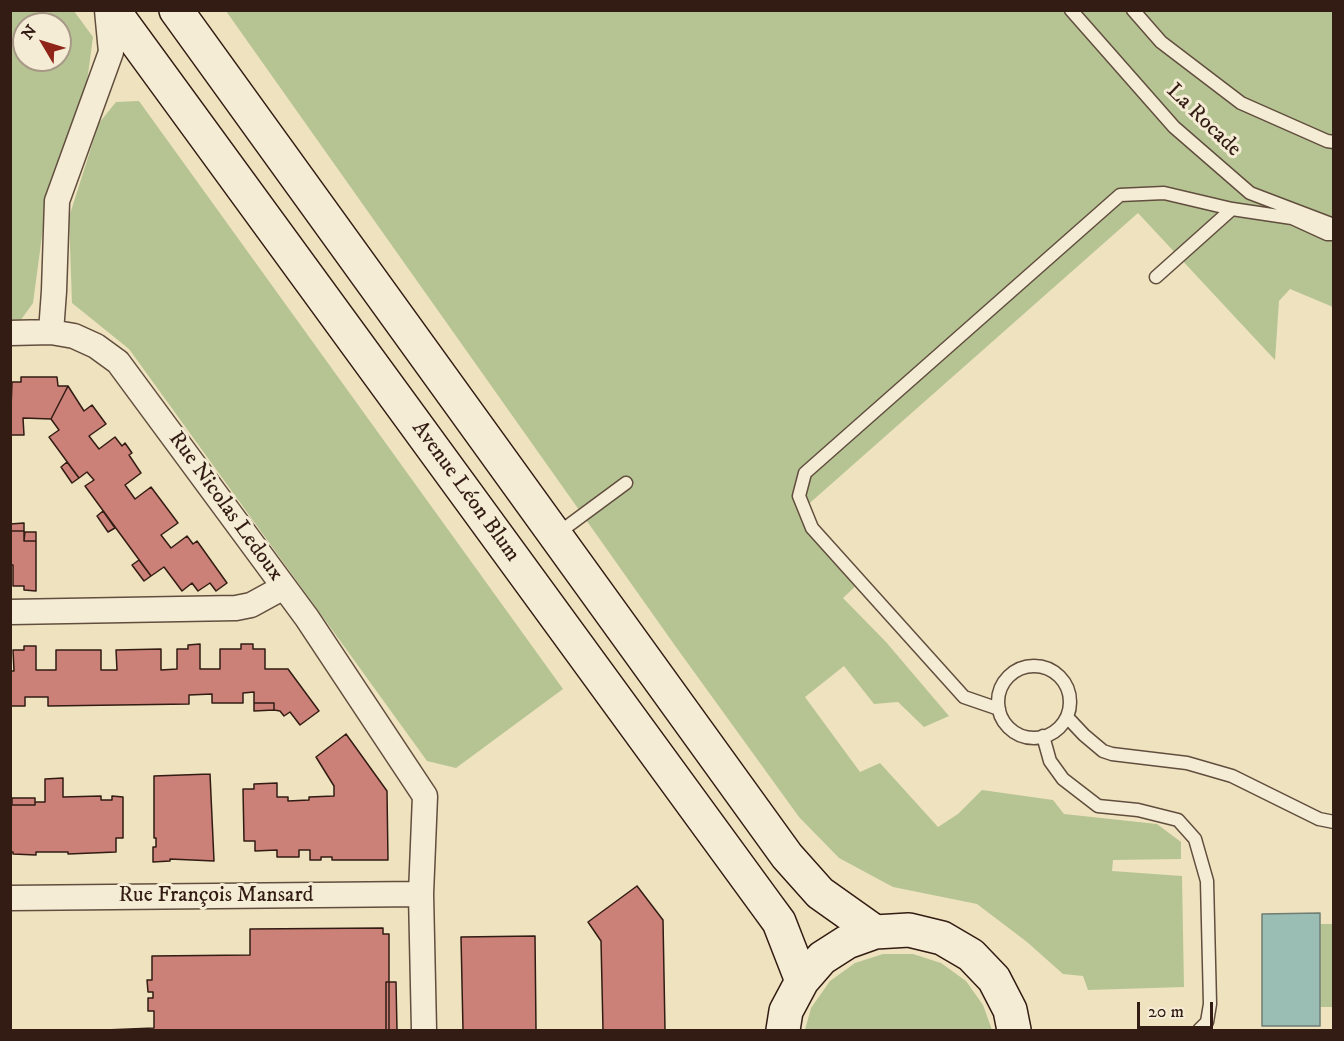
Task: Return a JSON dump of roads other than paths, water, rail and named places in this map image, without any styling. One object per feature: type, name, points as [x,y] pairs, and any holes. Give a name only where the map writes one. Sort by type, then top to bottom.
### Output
[{"type":"main road","name":"Avenue Léon Blum","points":[[113,10],[768,907],[778,922],[802,981]]},
{"type":"main road","points":[[176,10],[787,856],[820,893],[875,932]]},
{"type":"main road","points":[[783,1030],[786,1011],[802,981],[822,958],[847,942],[875,932],[909,930],[942,938],[971,955],[994,979],[1010,1010],[1014,1030]]},
{"type":"street","points":[[51,332],[57,201],[111,52],[107,10]]},
{"type":"street","name":"Rue Nicolas Ledoux","points":[[10,333],[51,332],[74,336],[96,346],[118,362],[307,618],[425,796],[421,894],[424,1030]]},
{"type":"street","points":[[10,612],[236,608],[251,605],[284,587]]},
{"type":"street","name":"Rue François Mansard","points":[[10,898],[421,894]]},
{"type":"lane","name":"La Rocade","points":[[1071,10],[1174,127],[1250,193],[1334,225]]},
{"type":"lane","name":"La Rocade","points":[[1133,10],[1161,42],[1241,103],[1334,142]]},
{"type":"lane","points":[[999,708],[964,697],[812,528],[799,496],[805,473],[1120,195],[1164,193],[1292,218],[1327,234],[1334,234]]},
{"type":"lane","points":[[1156,277],[1232,208]]},
{"type":"lane","points":[[555,535],[626,483]]},
{"type":"lane","points":[[1035,665],[1050,669],[1060,676],[1070,698],[1066,717],[1059,728],[1043,736],[1031,738],[1019,734],[1008,727],[999,708],[999,696],[1005,681],[1012,673],[1023,667],[1035,665]]},
{"type":"lane","points":[[1066,717],[1102,751],[1187,763],[1232,776],[1319,819],[1334,822]]},
{"type":"lane","points":[[1043,736],[1050,761],[1063,778],[1098,806],[1138,810],[1178,820],[1195,839],[1207,881],[1210,1004],[1207,1022],[1199,1030]]},
{"type":"water","points":[[1320,913],[1320,1026],[1262,1026],[1262,914]]}]
